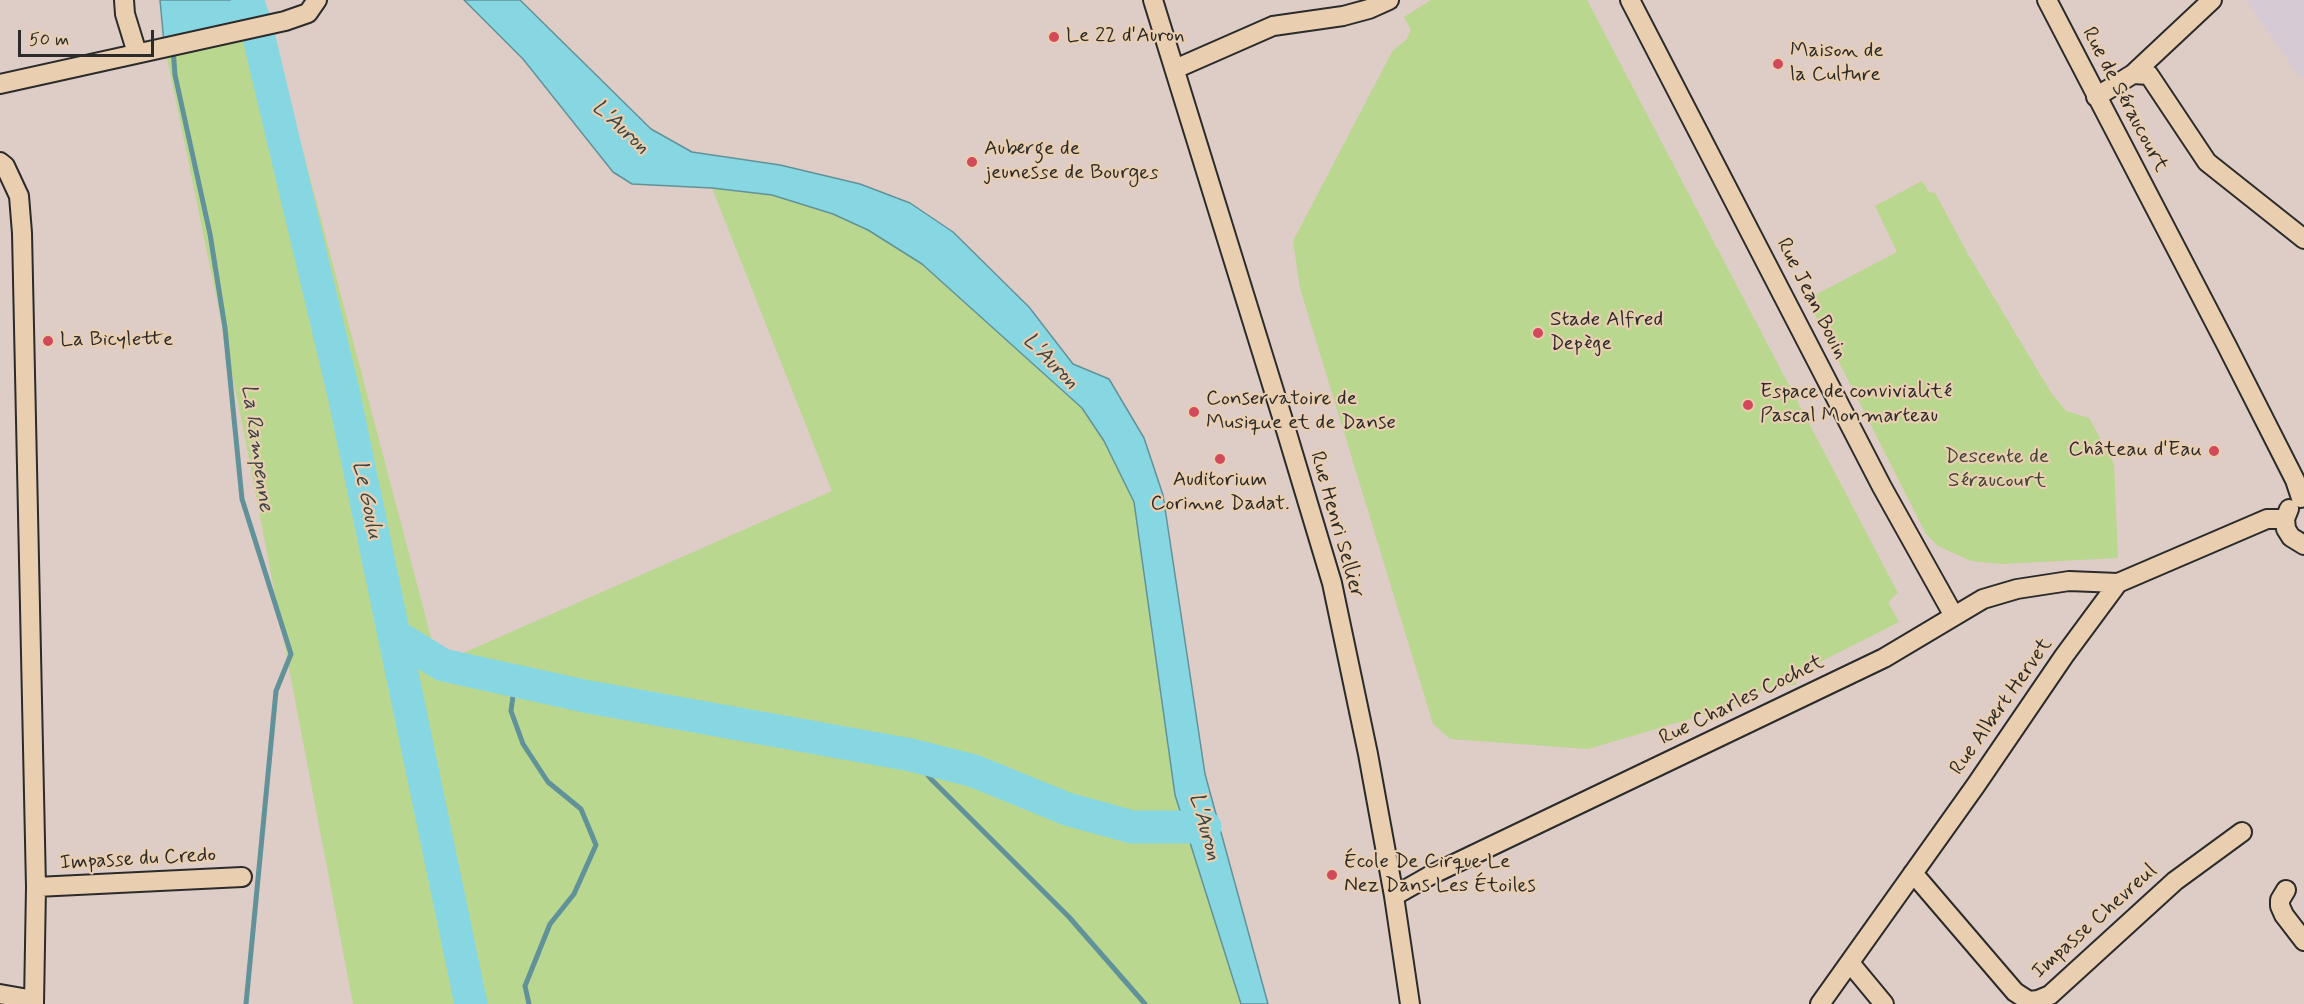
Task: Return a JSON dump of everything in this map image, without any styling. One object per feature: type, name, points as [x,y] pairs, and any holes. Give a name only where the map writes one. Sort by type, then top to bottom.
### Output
[{"type":"street","points":[[124,0],[124,14],[137,53]]},
{"type":"street","points":[[0,84],[285,21],[308,13],[317,0]]},
{"type":"street","name":"Rue Henri Sellier","points":[[1153,0],[1332,584],[1368,754],[1394,896],[1410,1004]]},
{"type":"street","points":[[1175,69],[1273,26],[1343,16],[1369,9],[1389,0]]},
{"type":"street","name":"Rue Jean Bouin","points":[[1630,0],[1882,487],[1954,616]]},
{"type":"street","name":"Rue de Séraucourt","points":[[2047,0],[2191,276],[2302,498]]},
{"type":"street","points":[[2096,97],[2133,74],[2212,0]]},
{"type":"street","points":[[2133,74],[2149,75],[2207,162],[2304,238]]},
{"type":"street","points":[[0,162],[5,166],[19,196],[22,233],[36,887],[34,1002],[0,994]]},
{"type":"street","points":[[2302,498],[2288,510],[2285,519],[2286,529],[2291,537],[2304,545]]},
{"type":"street","points":[[2118,583],[2267,519],[2285,519]]},
{"type":"street","name":"Rue Charles Cochet","points":[[1394,896],[1431,875],[1884,658],[1983,599],[2016,589],[2068,581],[2118,583]]},
{"type":"street","name":"Rue Albert Hervet","points":[[1820,1004],[2064,656],[2118,583]]},
{"type":"street","name":"Impasse Chevreul","points":[[1913,873],[2015,992],[2029,1001],[2038,1000],[2050,995],[2175,881],[2242,832]]},
{"type":"street","name":"Impasse du Credo","points":[[36,887],[242,877]]},
{"type":"street","points":[[2286,890],[2280,900],[2280,906],[2304,941]]},
{"type":"street","points":[[1850,963],[1884,1004]]},
{"type":"shaded area","points":[[2246,0],[2304,0],[2304,75],[2300,78]]},
{"type":"green space","name":"Stade Alfred Depège","points":[[1431,0],[1587,0],[1898,593],[1888,602],[1899,622],[1804,670],[1797,671],[1796,685],[1772,686],[1724,709],[1588,749],[1450,739],[1433,724],[1300,288],[1293,241],[1393,50],[1406,40],[1411,30],[1404,17]]},
{"type":"green space","points":[[269,22],[438,664],[832,491],[712,188],[772,195],[833,214],[868,230],[922,264],[1082,408],[1104,441],[1134,502],[1175,795],[1241,1004],[353,1004],[243,427],[164,43]]},
{"type":"green space","name":"Descente de Séraucourt","points":[[1922,181],[1929,192],[1935,193],[1969,256],[2050,391],[2066,411],[2089,418],[2114,464],[2118,558],[2002,564],[1971,561],[1938,546],[1926,534],[1808,301],[1815,295],[1897,252],[1875,206]]},
{"type":"water","points":[[160,0],[263,0],[269,22],[164,43]]},
{"type":"water","name":"L'Auron","points":[[464,0],[520,0],[651,129],[692,152],[780,165],[860,184],[910,203],[953,232],[1029,307],[1073,364],[1109,379],[1144,438],[1163,495],[1205,774],[1268,1004],[1241,1004],[1175,795],[1134,502],[1104,441],[1082,408],[922,264],[868,230],[833,214],[772,195],[712,188],[632,184],[613,172],[523,59]]},
{"type":"waterway","name":"Le Goulu","points":[[247,0],[256,25],[344,395],[471,1004]]},
{"type":"waterway","name":"La Rampenne","points":[[173,48],[175,75],[210,234],[225,328],[242,499],[291,654],[276,691],[246,1004]]},
{"type":"waterway","name":"L'Auron","points":[[394,635],[443,665],[589,697],[911,755],[974,771],[1067,809],[1132,827],[1205,827]]},
{"type":"waterway","points":[[515,681],[511,711],[523,744],[548,782],[581,809],[596,845],[574,894],[550,924],[525,986],[529,1004]]},
{"type":"waterway","points":[[911,755],[931,779],[1069,917],[1145,1004]]},
{"type":"place","name":"Le 22 d'Auron","points":[[1054,37]]},
{"type":"place","name":"Maison de la Culture","points":[[1778,64]]},
{"type":"place","name":"Auberge de jeunesse de Bourges","points":[[972,162]]},
{"type":"place","name":"Stade Alfred Depège","points":[[1538,333]]},
{"type":"place","name":"La Bicylette","points":[[48,341]]},
{"type":"place","name":"Espace de convivialité Pascal Monmarteau","points":[[1748,405]]},
{"type":"place","name":"Conservatoire de Musique et de Danse","points":[[1194,412]]},
{"type":"place","name":"Château d'Eau","points":[[2214,451]]},
{"type":"place","name":"Auditorium Corinne Dadat.","points":[[1220,459]]},
{"type":"place","name":"École De Cirque Le Nez Dans Les Étoiles","points":[[1332,875]]}]
